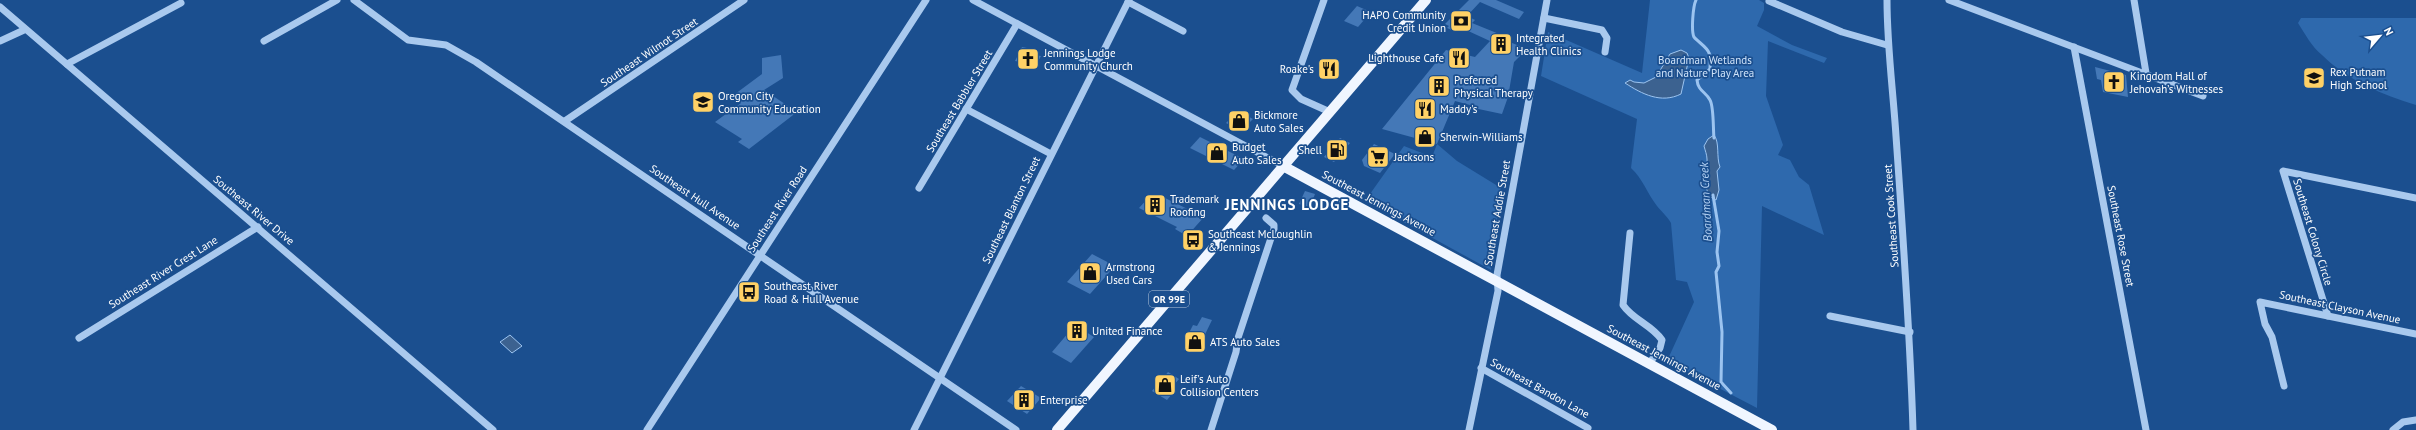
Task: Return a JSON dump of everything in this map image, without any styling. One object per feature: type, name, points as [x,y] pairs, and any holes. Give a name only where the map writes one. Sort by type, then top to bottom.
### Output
[{"type":"main road","name":"OR 99E","points":[[1057,430],[1426,0]]},
{"type":"main road","name":"Southeast Jennings Avenue","points":[[1283,166],[1772,430]]},
{"type":"street","points":[[264,41],[337,0]]},
{"type":"street","name":"Southeast Hull Avenue","points":[[354,0],[377,19],[408,40],[438,43],[453,48],[565,121],[1016,430]]},
{"type":"street","name":"Southeast Wilmot Street","points":[[565,121],[744,0]]},
{"type":"street","name":"Southeast River Road","points":[[647,430],[926,0]]},
{"type":"street","name":"Southeast Jennings Avenue","points":[[973,0],[1283,166]]},
{"type":"street","points":[[1324,0],[1292,90],[1301,99],[1330,112]]},
{"type":"street","name":"Southeast Addie Street","points":[[1469,430],[1498,291],[1497,275],[1547,0]]},
{"type":"street","name":"Southeast Cook Street","points":[[1887,0],[1887,45],[1896,116],[1910,332],[1913,430]]},
{"type":"street","points":[[1949,0],[2146,73],[2203,96]]},
{"type":"street","points":[[2134,0],[2146,73]]},
{"type":"street","points":[[1128,1],[1183,31]]},
{"type":"street","name":"Southeast Blanton Street","points":[[914,430],[1128,1]]},
{"type":"street","points":[[1769,1],[1810,18],[1838,33],[1887,45]]},
{"type":"street","points":[[67,64],[181,3]]},
{"type":"street","name":"Southeast River Drive","points":[[0,8],[24,30],[67,64],[258,227],[493,430]]},
{"type":"street","points":[[1544,18],[1602,30],[1607,38],[1605,52]]},
{"type":"street","name":"Southeast Babbler Street","points":[[919,188],[1017,24]]},
{"type":"street","points":[[0,41],[24,30]]},
{"type":"street","name":"Southeast Rose Street","points":[[2074,47],[2146,430]]},
{"type":"street","points":[[966,109],[1051,154]]},
{"type":"street","name":"Southeast Colony Circle","points":[[2328,316],[2282,171],[2416,198]]},
{"type":"street","points":[[1211,430],[1236,352],[1238,338],[1274,229],[1274,225],[1266,218]]},
{"type":"street","name":"Southeast River Crest Lane","points":[[79,338],[258,227]]},
{"type":"street","points":[[1630,233],[1623,305],[1633,317],[1656,330],[1662,340],[1660,348],[1649,364]]},
{"type":"street","name":"Southeast Clayson Avenue","points":[[2284,386],[2272,337],[2265,324],[2260,302],[2416,334]]},
{"type":"street","points":[[1830,316],[1910,332]]},
{"type":"street","name":"Southeast Bandon Lane","points":[[1481,368],[1588,428]]},
{"type":"street","points":[[2393,430],[2399,423],[2409,419],[2416,420]]},
{"type":"green space","name":"Boardman Wetlands and Nature Play Area","points":[[1650,0],[1759,0],[1764,3],[1764,10],[1757,26],[1792,45],[1827,58],[1824,63],[1768,41],[1766,96],[1783,145],[1778,155],[1790,160],[1799,177],[1809,185],[1824,235],[1762,206],[1757,408],[1667,361],[1694,302],[1687,282],[1676,280],[1671,223],[1657,206],[1639,177],[1631,168],[1637,119],[1541,76],[1548,32],[1642,73]]},
{"type":"green space","points":[[2301,18],[2416,18],[2416,105],[2366,86],[2332,64],[2318,52],[2309,40],[2298,23]]},
{"type":"green space","points":[[1437,144],[1457,161],[1501,188],[1491,270],[1365,201],[1404,146],[1432,157]]},
{"type":"shaded area","points":[[1681,50],[1687,53],[1689,58],[1681,94],[1674,97],[1659,98],[1638,91],[1625,83],[1630,80],[1644,83],[1656,77],[1670,54]]},
{"type":"shaded area","points":[[1714,135],[1717,142],[1720,167],[1717,171],[1719,190],[1716,200],[1711,197],[1706,188],[1707,157],[1704,146],[1708,139]]},
{"type":"shaded area","points":[[510,335],[522,346],[512,353],[500,342]]},
{"type":"building","points":[[1469,0],[1496,0],[1524,12],[1519,19],[1480,2],[1467,16],[1475,20],[1472,23],[1509,38],[1507,41],[1522,47],[1517,53],[1521,55],[1514,62],[1508,97],[1502,114],[1469,107],[1470,105],[1455,101],[1437,144],[1382,129],[1446,50],[1475,57],[1490,41],[1466,30],[1464,32],[1456,29],[1454,31],[1447,28],[1449,26],[1445,24]]},
{"type":"building","points":[[1357,6],[1371,12],[1358,27],[1344,21]]},
{"type":"building","name":"Jennings Lodge Community Church","points":[[1022,47],[1032,49],[1029,54],[1041,56],[1036,65],[1015,61]]},
{"type":"building","points":[[781,55],[783,78],[764,90],[797,112],[749,149],[738,142],[742,139],[715,122],[741,103],[731,97],[762,74],[762,58]]},
{"type":"building","name":"Kingdom Hall of Jehovah’s Witnesses","points":[[2095,67],[2126,75],[2128,97],[2103,92],[2101,80],[2097,79]]},
{"type":"building","name":"Bickmore Auto Sales","points":[[1238,111],[1253,119],[1241,131],[1226,123]]},
{"type":"building","name":"Budget Auto Sales","points":[[1200,137],[1244,159],[1234,170],[1190,148]]},
{"type":"building","name":"Shell","points":[[1340,138],[1350,143],[1334,162],[1324,157]]},
{"type":"building","name":"Jacksons","points":[[1374,144],[1395,154],[1380,173],[1364,166],[1362,160]]},
{"type":"building","points":[[1305,191],[1315,194],[1310,207],[1299,204]]},
{"type":"building","points":[[1150,196],[1160,201],[1163,197],[1204,217],[1187,236],[1175,229],[1177,227],[1139,208]]},
{"type":"building","name":"Armstrong Used Cars","points":[[1092,254],[1115,266],[1090,294],[1067,282]]},
{"type":"building","name":"ATS Auto Sales","points":[[1202,317],[1212,320],[1196,353],[1184,350],[1192,334],[1189,333],[1193,325],[1197,326]]},
{"type":"building","points":[[1075,325],[1094,337],[1071,363],[1052,352]]},
{"type":"building","name":"Leif's Auto Collision Centers","points":[[1168,372],[1179,379],[1168,392],[1172,394],[1167,400],[1152,391]]},
{"type":"building","name":"Enterprise","points":[[1021,386],[1041,398],[1027,414],[1007,401]]},
{"type":"waterway","name":"Boardman Creek","points":[[1696,0],[1693,18],[1693,34],[1710,55],[1710,69],[1697,80],[1700,89],[1708,97],[1711,103],[1714,138]]},
{"type":"waterway","name":"Boardman Creek","points":[[1713,195],[1719,231],[1717,252],[1719,266],[1716,272],[1722,332],[1721,382],[1731,393]]},
{"type":"place","name":"HAPO Community Credit Union","points":[[1461,21]]},
{"type":"place","name":"Integrated Health Clinics","points":[[1501,44]]},
{"type":"place","name":"Lighthouse Cafe","points":[[1459,58]]},
{"type":"place","name":"Jennings Lodge Community Church","points":[[1028,59]]},
{"type":"place","name":"Roake's","points":[[1329,69]]},
{"type":"place","name":"Rex Putnam High School","points":[[2314,78]]},
{"type":"place","name":"Kingdom Hall of Jehovah’s Witnesses","points":[[2114,82]]},
{"type":"place","name":"Preferred Physical Therapy","points":[[1439,86]]},
{"type":"place","name":"Oregon City Community Education","points":[[703,102]]},
{"type":"place","name":"Maddy's","points":[[1425,109]]},
{"type":"place","name":"Bickmore Auto Sales","points":[[1239,121]]},
{"type":"place","name":"Sherwin-Williams","points":[[1425,137]]},
{"type":"place","name":"Shell","points":[[1337,150]]},
{"type":"place","name":"Budget Auto Sales","points":[[1217,153]]},
{"type":"place","name":"Jacksons","points":[[1378,157]]},
{"type":"place","name":"Trademark Roofing","points":[[1155,205]]},
{"type":"place","name":"Southeast McLoughlin & Jennings","points":[[1193,240]]},
{"type":"place","name":"Armstrong Used Cars","points":[[1090,273]]},
{"type":"place","name":"Southeast River Road & Hull Avenue","points":[[749,292]]},
{"type":"place","name":"United Finance","points":[[1077,331]]},
{"type":"place","name":"ATS Auto Sales","points":[[1195,342]]},
{"type":"place","name":"Leif's Auto Collision Centers","points":[[1165,385]]},
{"type":"place","name":"Enterprise","points":[[1024,400]]},
{"type":"district","name":"JENNINGS LODGE","points":[[1287,205]]}]
